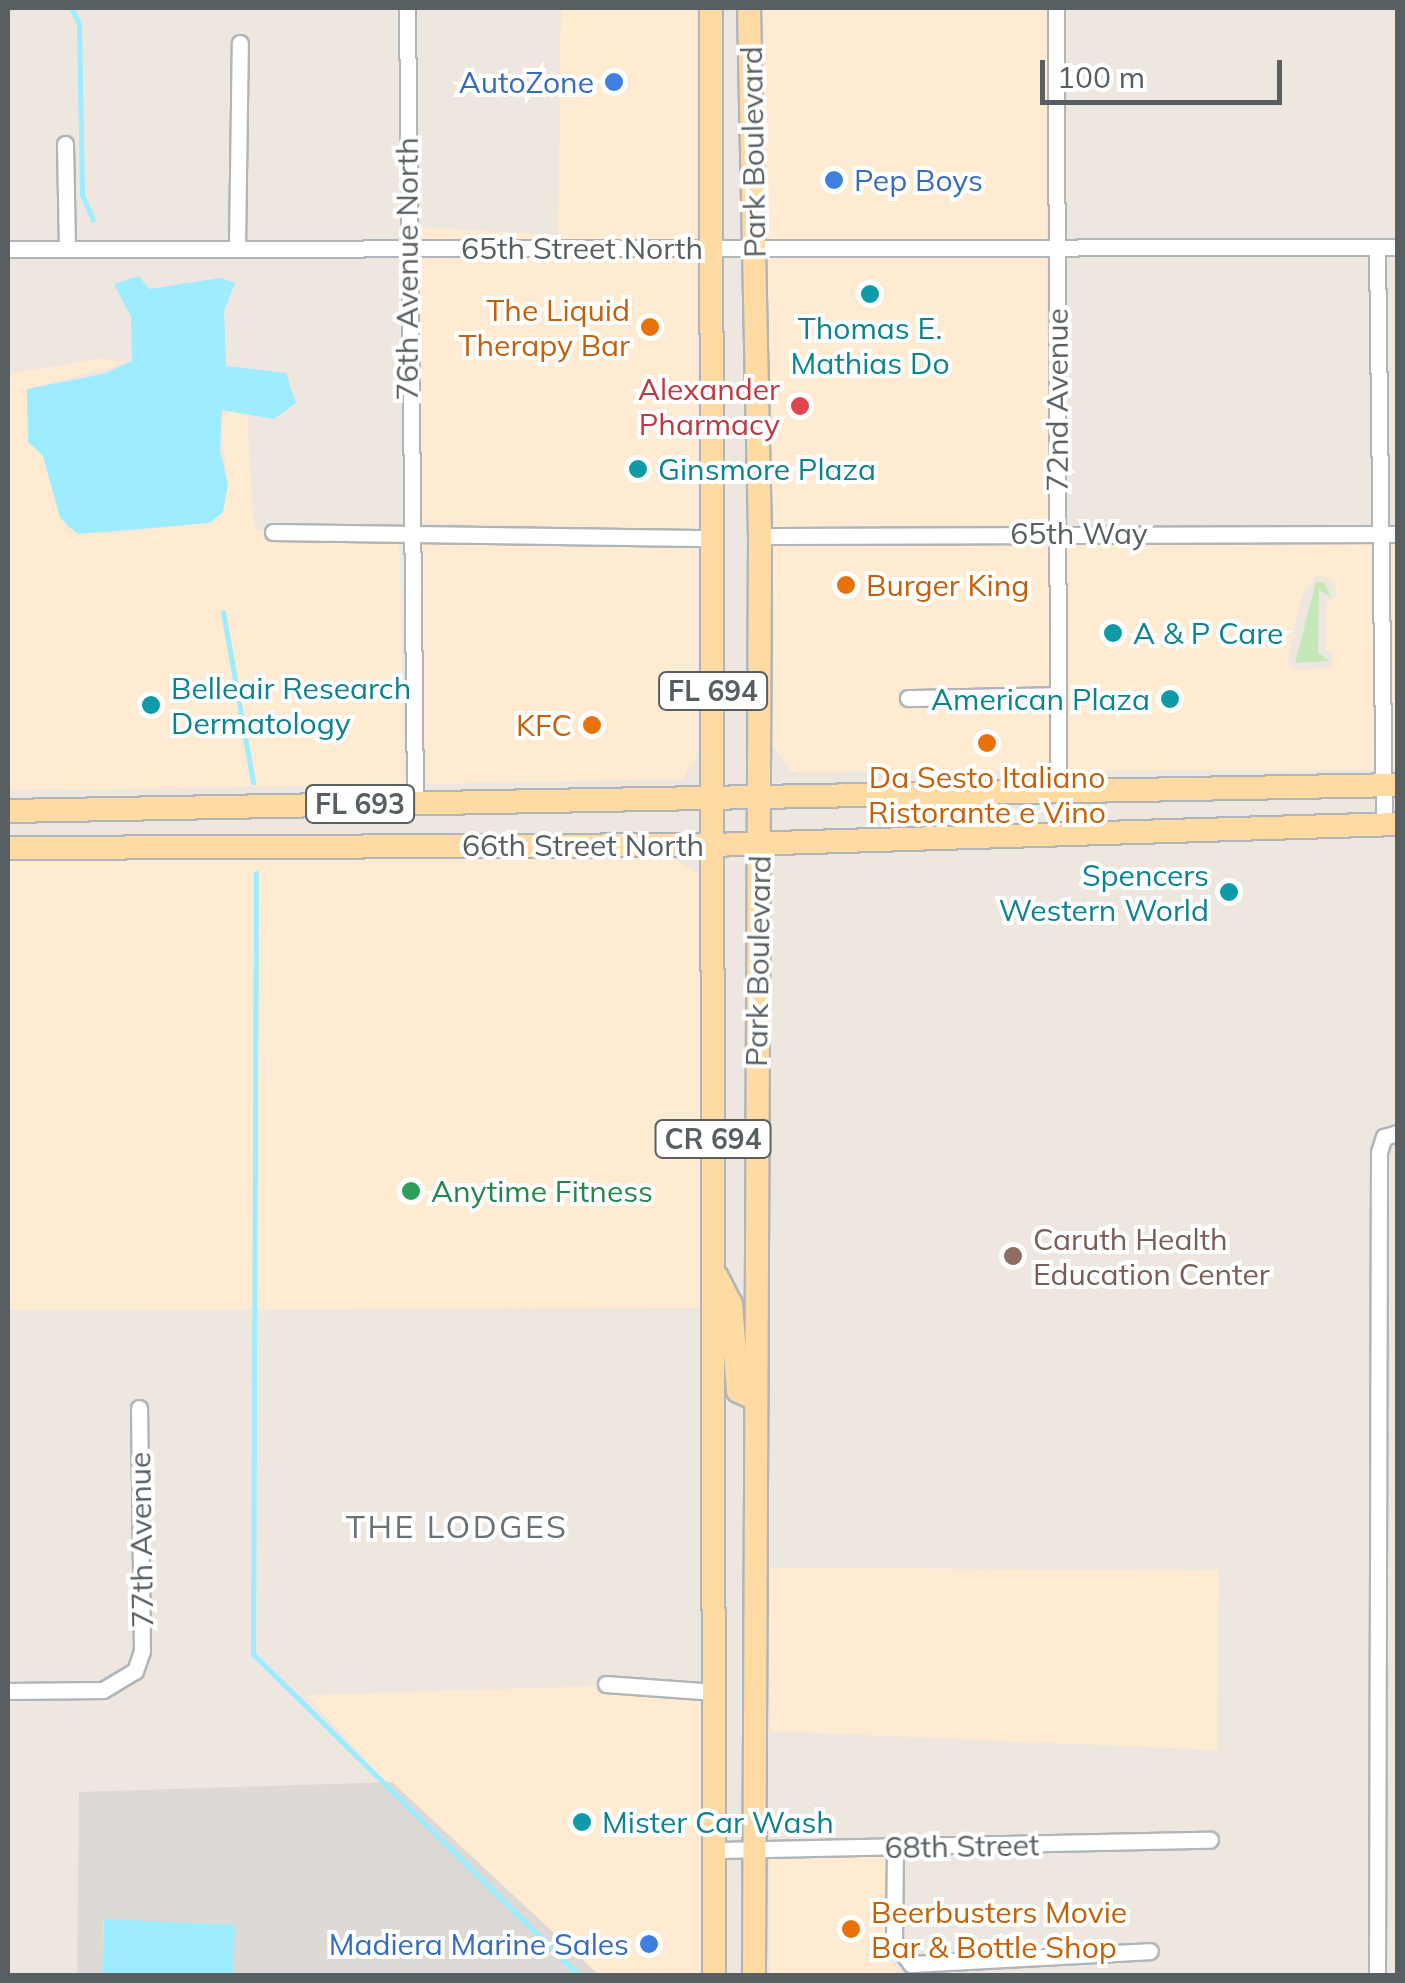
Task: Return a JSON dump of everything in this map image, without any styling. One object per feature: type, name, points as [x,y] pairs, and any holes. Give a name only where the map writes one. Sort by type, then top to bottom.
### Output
[{"type":"main road","name":"Park Boulevard","points":[[711,8],[714,1976]]},
{"type":"main road","name":"Park Boulevard","points":[[749,8],[760,536],[754,1976]]},
{"type":"main road","name":"66th Street North","points":[[8,811],[1391,786]]},
{"type":"main road","name":"66th Street North","points":[[8,848],[759,844],[1391,825]]},
{"type":"main road","points":[[714,1275],[731,1304],[738,1391],[754,1398]]},
{"type":"street","name":"76th Avenue North","points":[[406,8],[408,531],[414,803]]},
{"type":"street","name":"72nd Avenue","points":[[1056,8],[1058,792]]},
{"type":"street","points":[[237,247],[240,43]]},
{"type":"street","points":[[65,144],[66,250]]},
{"type":"street","points":[[1377,247],[1389,534],[1391,825]]},
{"type":"street","name":"65th Street North","points":[[8,249],[1398,247]]},
{"type":"street","points":[[273,532],[714,538]]},
{"type":"street","name":"65th Way","points":[[760,536],[1389,534]]},
{"type":"street","points":[[908,698],[1058,695]]},
{"type":"street","points":[[1377,1976],[1379,1459],[1391,1135]]},
{"type":"street","name":"77th Avenue","points":[[8,1691],[103,1690],[135,1671],[142,1651],[139,1408]]},
{"type":"street","points":[[1379,1459],[1398,1458]]},
{"type":"street","points":[[606,1684],[714,1692]]},
{"type":"street","points":[[1380,1781],[1398,1781]]},
{"type":"street","name":"68th Street","points":[[714,1850],[1210,1840]]},
{"type":"street","points":[[895,1846],[894,1942],[911,1964],[1150,1952]]},
{"type":"shaded area","points":[[561,8],[697,8],[697,240],[418,240],[419,227],[558,235]]},
{"type":"shaded area","points":[[762,8],[1047,8],[1047,239],[765,240]]},
{"type":"shaded area","points":[[1047,256],[1048,525],[770,527],[765,257]]},
{"type":"shaded area","points":[[417,257],[697,257],[698,529],[417,523]]},
{"type":"shaded area","points":[[102,358],[127,363],[27,389],[28,442],[43,456],[67,529],[111,534],[211,522],[228,485],[220,419],[232,408],[247,414],[254,530],[264,531],[264,540],[399,540],[405,784],[8,791],[8,374]]},
{"type":"shaded area","points":[[418,540],[698,546],[698,752],[683,779],[423,784]]},
{"type":"shaded area","points":[[1048,541],[1049,687],[898,690],[899,706],[1049,703],[1049,771],[791,772],[770,741],[770,544]]},
{"type":"shaded area","points":[[1067,541],[1372,542],[1374,770],[1068,771]],"holes":[[[1316,575],[1332,579],[1338,595],[1326,603],[1326,650],[1334,655],[1330,668],[1295,670],[1287,661],[1302,596]]]},
{"type":"shaded area","points":[[1391,542],[1398,542],[1397,770],[1393,770]]},
{"type":"shaded area","points":[[666,853],[702,877],[704,1308],[8,1310],[8,859]]},
{"type":"shaded area","points":[[769,1568],[1219,1570],[1217,1750],[770,1731]]},
{"type":"shaded area","points":[[597,1686],[597,1692],[703,1699],[702,1975],[599,1975],[387,1783],[306,1695]]},
{"type":"shaded area","points":[[392,1782],[599,1975],[233,1975],[234,1925],[103,1920],[102,1975],[77,1976],[79,1792]]},
{"type":"shaded area","points":[[886,1854],[885,1942],[897,1975],[770,1975],[770,1857]]},
{"type":"green space","points":[[1316,582],[1324,582],[1331,597],[1319,590],[1318,653],[1330,661],[1295,663]]},
{"type":"water","points":[[139,276],[149,289],[220,278],[235,283],[224,311],[226,366],[286,373],[296,403],[274,419],[222,410],[220,451],[228,485],[223,512],[210,523],[78,534],[60,518],[43,456],[28,442],[27,389],[103,374],[132,361],[131,317],[114,284]]},
{"type":"water","points":[[104,1919],[235,1925],[233,1975],[102,1975]]},
{"type":"waterway","points":[[71,8],[79,23],[82,195],[93,220]]},
{"type":"waterway","points":[[223,612],[253,782]]},
{"type":"waterway","points":[[256,873],[253,1654],[580,1976]]},
{"type":"place","name":"AutoZone","points":[[614,82]]},
{"type":"place","name":"Pep Boys","points":[[834,180]]},
{"type":"place","name":"Thomas E. Mathias Do","points":[[870,294]]},
{"type":"place","name":"The Liquid Therapy Bar","points":[[650,327]]},
{"type":"place","name":"Alexander Pharmacy","points":[[800,406]]},
{"type":"place","name":"Ginsmore Plaza","points":[[638,469]]},
{"type":"place","name":"Burger King","points":[[846,585]]},
{"type":"place","name":"A & P Care","points":[[1113,633]]},
{"type":"place","name":"American Plaza","points":[[1170,699]]},
{"type":"place","name":"Belleair Research Dermatology","points":[[151,705]]},
{"type":"place","name":"KFC","points":[[592,725]]},
{"type":"place","name":"Da Sesto Italiano Ristorante e Vino","points":[[987,743]]},
{"type":"place","name":"Spencers Western World","points":[[1229,892]]},
{"type":"place","name":"Anytime Fitness","points":[[411,1191]]},
{"type":"place","name":"Caruth Health Education Center","points":[[1013,1256]]},
{"type":"place","name":"Mister Car Wash","points":[[582,1822]]},
{"type":"place","name":"Beerbusters Movie Bar & Bottle Shop","points":[[851,1929]]},
{"type":"place","name":"Madiera Marine Sales","points":[[649,1944]]},
{"type":"district","name":"THE LODGES","points":[[457,1526]]}]
